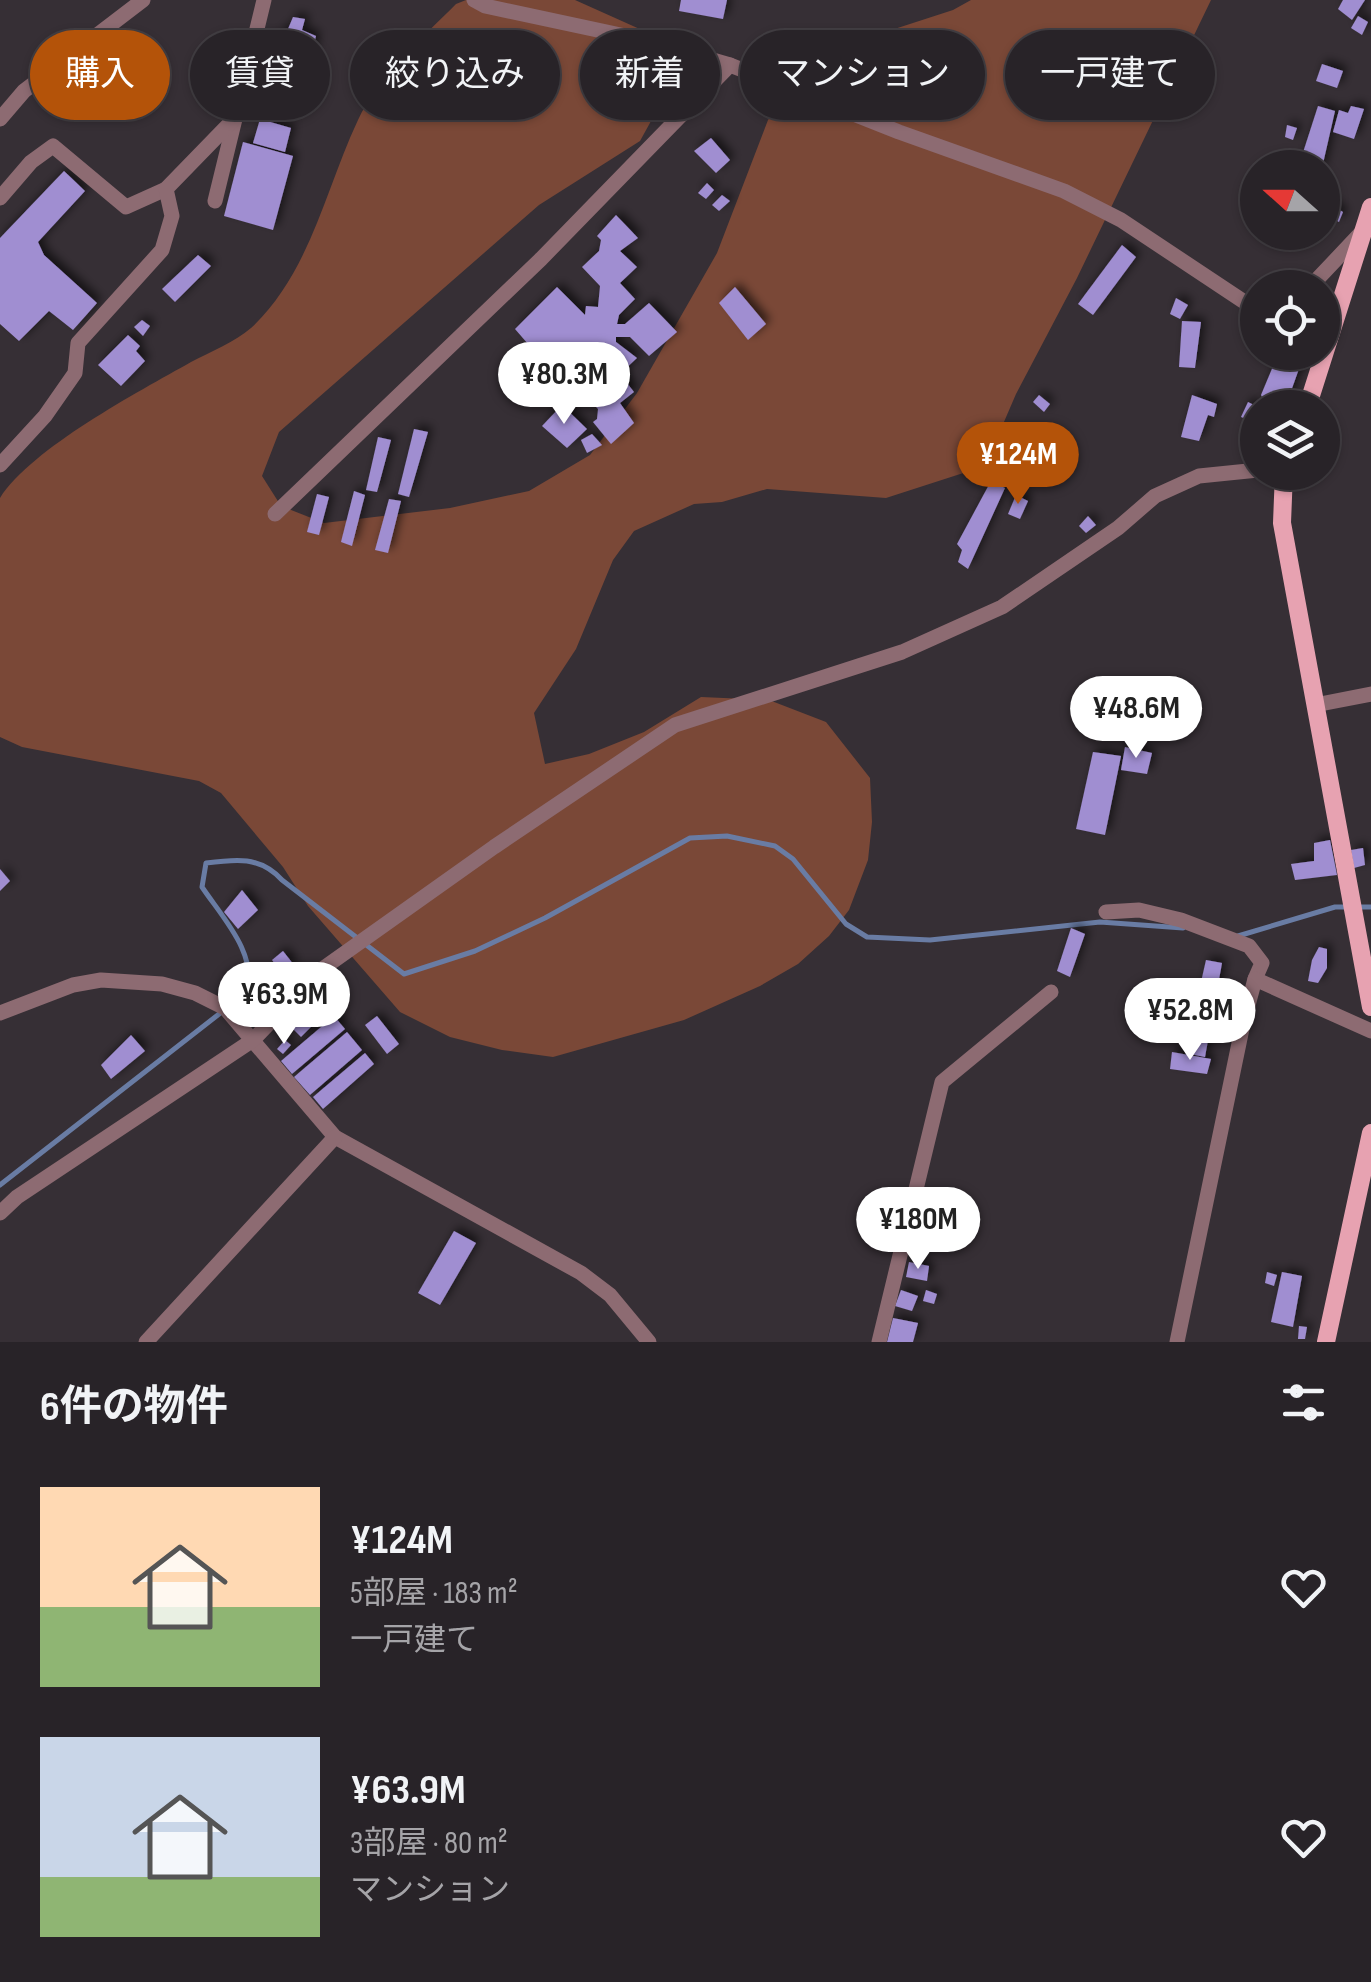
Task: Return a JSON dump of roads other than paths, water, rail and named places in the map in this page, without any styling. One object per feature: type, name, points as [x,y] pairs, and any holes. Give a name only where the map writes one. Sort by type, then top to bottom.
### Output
[{"type":"main road","points":[[1312,390],[1371,207]]},
{"type":"main road","points":[[1283,490],[1282,523],[1371,1007]]},
{"type":"main road","points":[[1326,1342],[1371,1133]]},
{"type":"street","points":[[0,119],[24,91],[143,0]]},
{"type":"street","points":[[257,30],[264,0]]},
{"type":"street","points":[[474,0],[486,6],[644,40],[730,65],[899,132],[1064,191],[1121,220],[1240,299]]},
{"type":"street","points":[[274,514],[541,259],[730,65]]},
{"type":"street","points":[[0,198],[32,162],[53,146],[126,206],[166,189],[233,120]]},
{"type":"street","points":[[215,201],[235,120]]},
{"type":"street","points":[[0,465],[45,416],[75,372],[78,343],[162,250],[172,216],[166,189]]},
{"type":"street","points":[[1326,270],[1360,234]]},
{"type":"street","points":[[0,1213],[17,1197],[253,1040],[318,972],[675,725],[902,652],[1002,608],[1118,528],[1155,496],[1199,476],[1240,472]]},
{"type":"street","points":[[1315,705],[1371,694]]},
{"type":"street","points":[[1106,912],[1139,910],[1181,920],[1249,946],[1262,963],[1243,1024],[1177,1342]]},
{"type":"street","points":[[0,1013],[73,985],[100,980],[162,984],[195,993],[229,1012],[335,1137],[581,1272],[610,1295],[648,1342]]},
{"type":"street","points":[[1256,980],[1371,1032]]},
{"type":"street","points":[[879,1342],[942,1082],[1051,992]]},
{"type":"street","points":[[146,1342],[335,1137]]},
{"type":"waterway","points":[[0,1185],[246,993],[249,979],[243,951],[202,887],[206,863],[237,860],[256,863],[274,872],[404,974],[475,951],[545,918],[690,838],[727,836],[775,846],[793,859],[846,924],[867,937],[930,940],[1100,922],[1183,928]]},
{"type":"waterway","points":[[1238,936],[1335,907],[1348,907]]},
{"type":"waterway","points":[[1359,907],[1371,907]]}]
